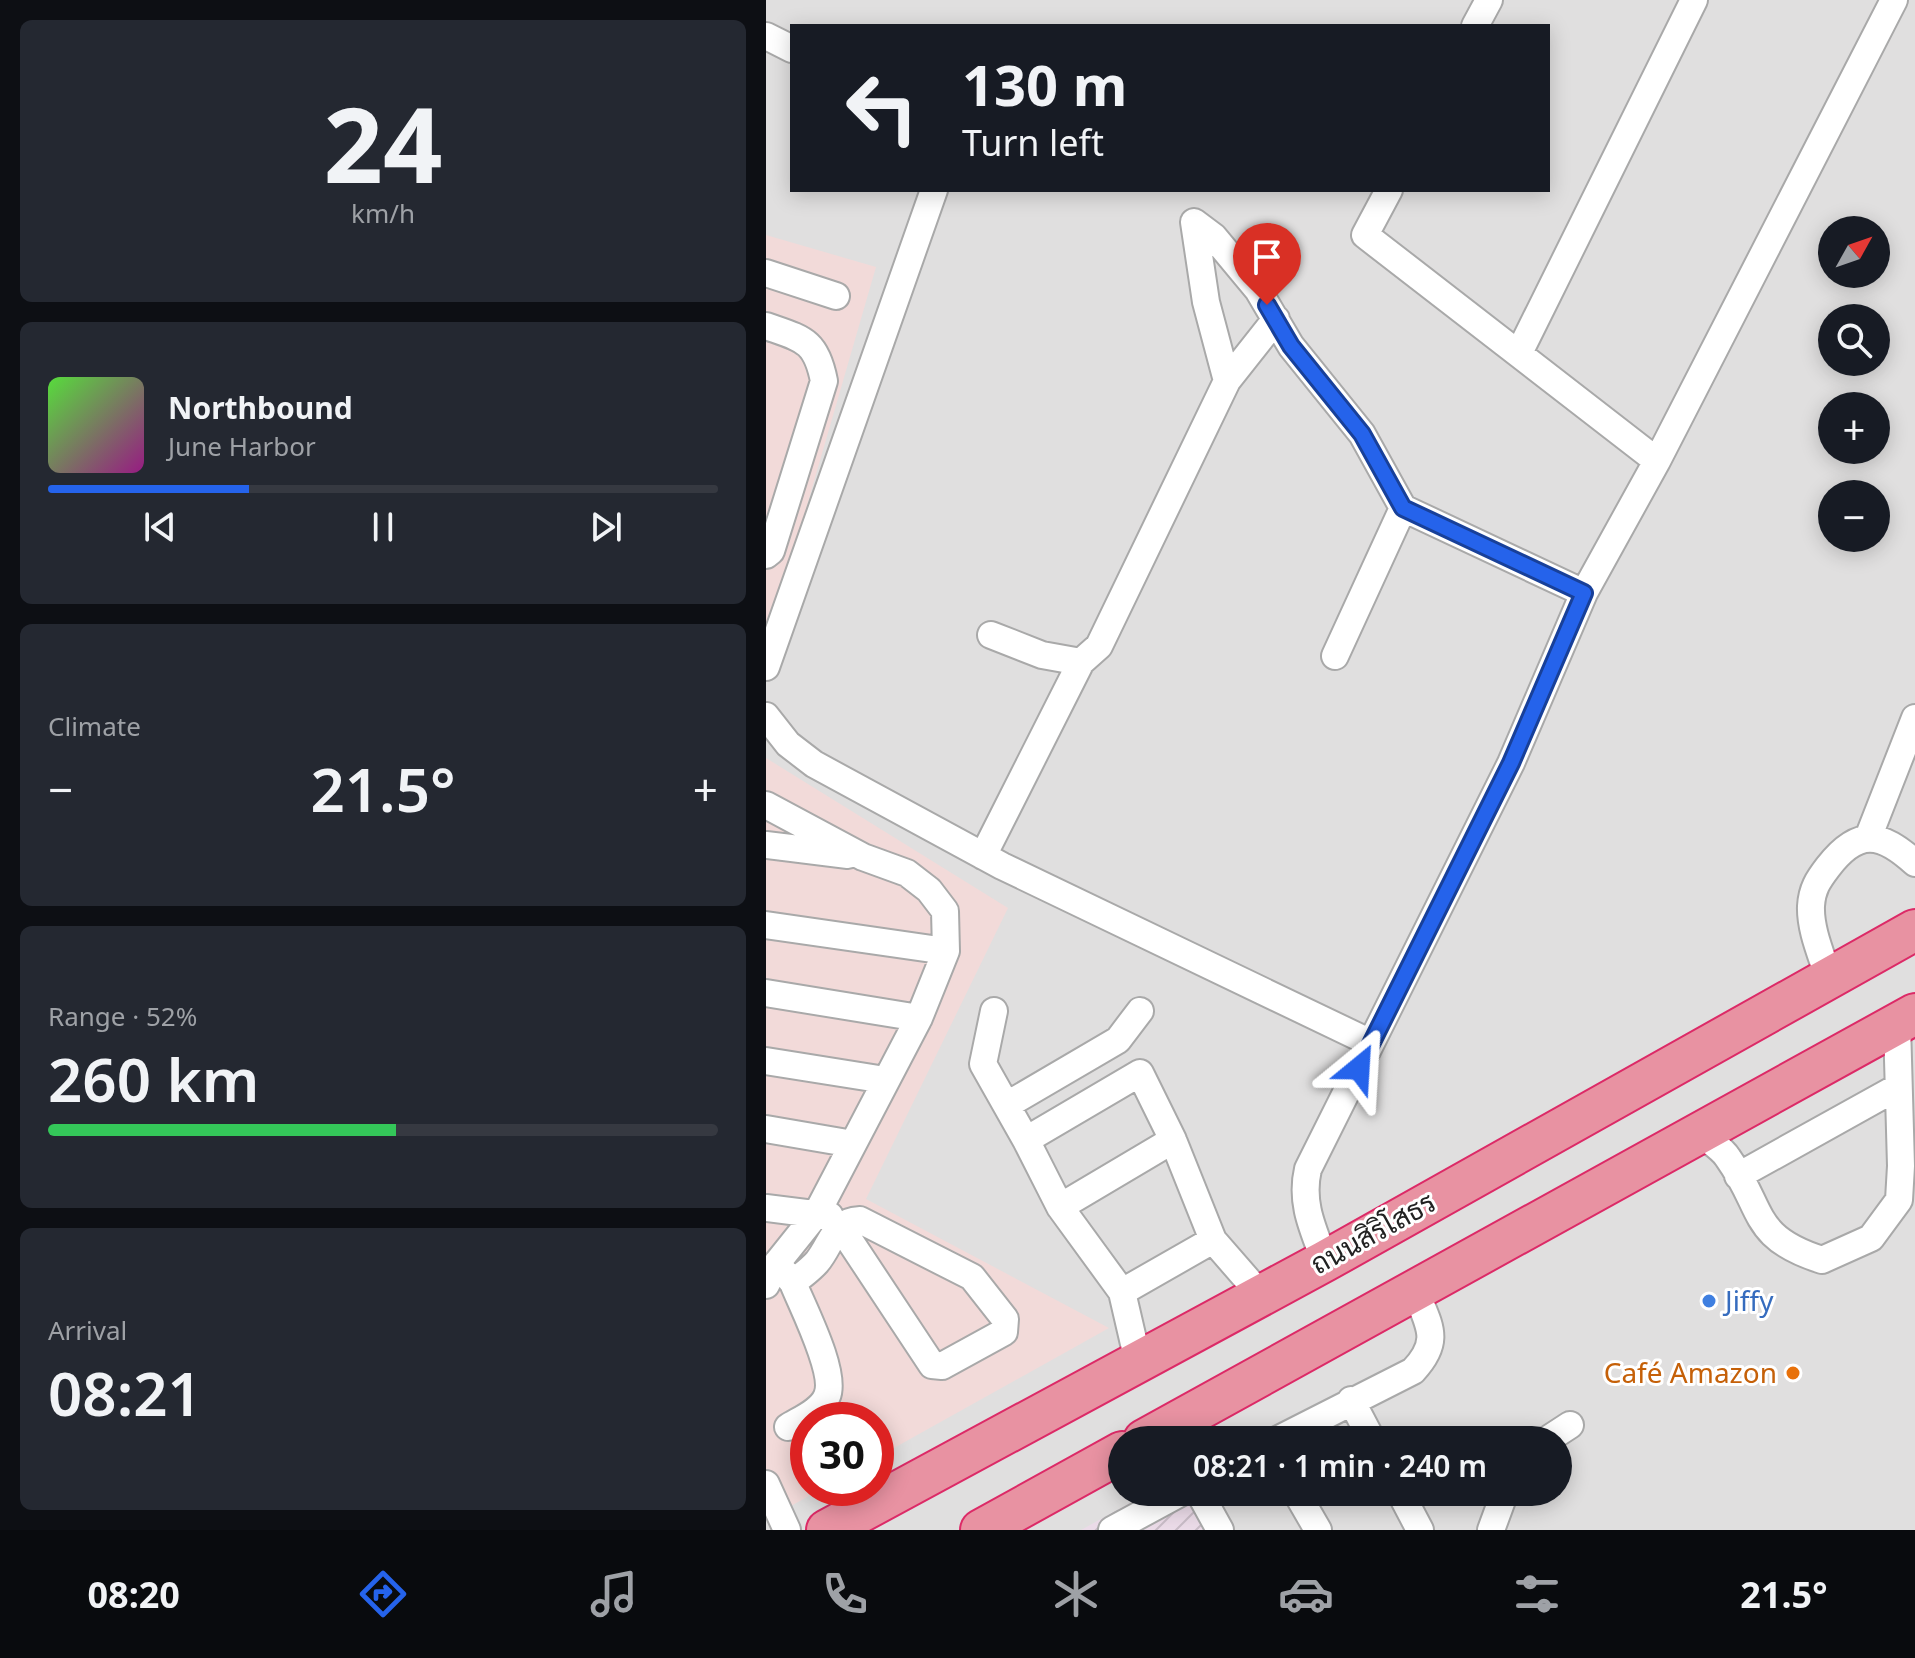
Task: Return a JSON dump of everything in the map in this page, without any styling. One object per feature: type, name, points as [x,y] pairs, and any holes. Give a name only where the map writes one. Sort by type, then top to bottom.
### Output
[{"type":"highway","name":"ถนนสิริโสธร","points":[[827,1530],[1325,1261],[1915,930]]},
{"type":"highway","points":[[1169,1426],[1906,1019]]},
{"type":"highway","points":[[981,1530],[1108,1460]]},
{"type":"street","points":[[1476,24],[1489,0]]},
{"type":"street","points":[[1519,353],[1694,0]]},
{"type":"street","points":[[1325,1261],[1303,1190],[1308,1169],[1511,763],[1584,593],[1657,461],[1894,0]]},
{"type":"street","points":[[766,36],[790,48]]},
{"type":"street","points":[[766,667],[933,192]]},
{"type":"street","points":[[1388,192],[1365,235],[1657,461]]},
{"type":"street","points":[[1227,381],[1206,302],[1194,222],[1214,237],[1258,290],[1291,346],[1362,434],[1403,508],[1584,593]]},
{"type":"street","points":[[766,273],[836,296]]},
{"type":"street","points":[[983,856],[1081,662],[1099,646],[1115,617],[1227,381],[1276,319]]},
{"type":"street","points":[[766,326],[799,338],[819,355],[824,381],[771,551],[766,555]]},
{"type":"street","points":[[1335,656],[1403,508]]},
{"type":"street","points":[[991,635],[1042,655],[1081,662]]},
{"type":"street","points":[[766,716],[788,744],[814,764],[983,856],[1371,1043]]},
{"type":"street","points":[[1868,838],[1915,718]]},
{"type":"street","points":[[766,805],[863,857],[907,873],[929,890],[945,911],[946,951],[919,1018],[853,1144],[834,1220],[817,1261],[779,1277],[830,1375],[828,1395],[820,1407],[788,1427]]},
{"type":"street","points":[[1829,979],[1814,930],[1811,907],[1815,884],[1851,842],[1868,838],[1893,843],[1915,863]]},
{"type":"street","points":[[766,845],[863,857]]},
{"type":"street","points":[[766,925],[946,951]]},
{"type":"street","points":[[766,993],[919,1018]]},
{"type":"street","points":[[994,1011],[983,1064],[1060,1207],[1122,1292],[1138,1361]]},
{"type":"street","points":[[1007,1105],[1118,1040],[1140,1011]]},
{"type":"street","points":[[1700,1133],[1727,1156],[1760,1220],[1789,1249],[1822,1260],[1871,1238],[1899,1200],[1898,1087],[1906,1019]]},
{"type":"street","points":[[1118,1040],[1140,1073],[1173,1140],[1213,1240],[1260,1294]]},
{"type":"street","points":[[766,1061],[885,1080]]},
{"type":"street","points":[[1026,1140],[1140,1073]]},
{"type":"street","points":[[1738,1176],[1898,1087]]},
{"type":"street","points":[[766,1129],[853,1144]]},
{"type":"street","points":[[1060,1207],[1173,1140]]},
{"type":"street","points":[[766,1208],[834,1220],[860,1220],[972,1277],[1005,1319],[1004,1332],[942,1366],[932,1365],[834,1220]]},
{"type":"street","points":[[1122,1292],[1213,1240]]},
{"type":"street","points":[[1303,1426],[1413,1371],[1428,1354],[1432,1336],[1415,1290]]},
{"type":"street","points":[[1351,1400],[1365,1426]]},
{"type":"street","points":[[766,1484],[787,1530]]},
{"type":"street","points":[[1128,1526],[1160,1506]]},
{"type":"street","points":[[1207,1506],[1220,1530]]},
{"type":"street","points":[[1304,1506],[1318,1530]]},
{"type":"street","points":[[1407,1506],[1420,1530]]},
{"type":"street","points":[[1491,1530],[1500,1506]]},
{"type":"shaded area","points":[[766,0],[1915,0],[1915,1530],[766,1530]]},
{"type":"shaded area","points":[[766,235],[876,267],[766,647]]},
{"type":"shaded area","points":[[766,758],[1008,908],[866,1199],[1109,1328],[894,1448],[894,1402],[790,1402],[791,1506],[766,1520]]},
{"type":"shaded area","points":[[1125,1506],[1203,1506],[1215,1530],[1081,1530]]},
{"type":"place","name":"Jiffy","points":[[1709,1301]]},
{"type":"place","name":"Café Amazon","points":[[1793,1373]]},
{"type":"route","points":[[1267,305],[1291,346],[1362,434],[1403,508],[1584,593],[1511,763],[1359,1068]]}]
